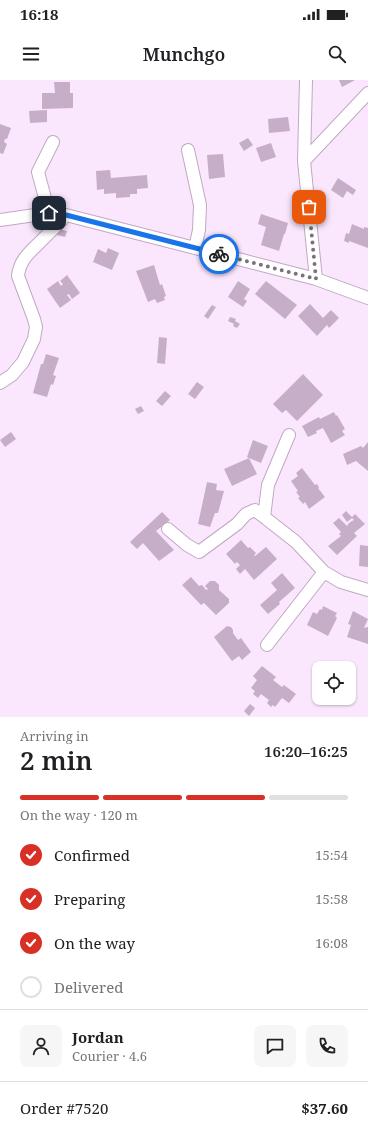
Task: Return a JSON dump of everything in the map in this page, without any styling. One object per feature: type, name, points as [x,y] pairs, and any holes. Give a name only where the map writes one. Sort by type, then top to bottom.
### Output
[{"type":"street","points":[[306,80],[304,160],[316,279]]},
{"type":"street","points":[[304,160],[368,93]]},
{"type":"street","points":[[49,213],[38,172],[53,142]]},
{"type":"street","points":[[188,150],[200,205],[199,230],[195,248]]},
{"type":"street","points":[[0,220],[49,213],[66,215],[316,279],[368,298]]},
{"type":"street","points":[[0,383],[12,375],[23,362],[34,339],[36,327],[18,276],[19,268],[23,259],[30,251],[46,237],[66,215]]},
{"type":"street","points":[[260,513],[268,485],[288,435]]},
{"type":"street","points":[[168,529],[198,552],[238,524],[246,514],[260,513],[296,542],[324,572],[341,582],[368,590]]},
{"type":"street","points":[[266,645],[324,572]]},
{"type":"building","points":[[339,80],[355,80],[342,87]]},
{"type":"building","points":[[54,82],[70,82],[70,93],[73,93],[73,108],[42,109],[42,93],[55,93]]},
{"type":"building","points":[[47,110],[47,122],[30,123],[29,111]]},
{"type":"building","points":[[288,117],[290,131],[269,133],[268,119]]},
{"type":"building","points":[[0,124],[11,128],[7,139],[5,139],[4,142],[7,144],[3,154],[0,153]]},
{"type":"building","points":[[248,138],[253,145],[244,151],[239,143]]},
{"type":"building","points":[[271,143],[276,157],[261,162],[256,148]]},
{"type":"building","points":[[223,154],[225,177],[209,179],[207,155]]},
{"type":"building","points":[[110,170],[111,178],[147,175],[148,188],[137,189],[137,194],[130,194],[130,197],[116,198],[116,193],[104,194],[104,189],[97,190],[96,171]]},
{"type":"building","points":[[338,178],[356,190],[353,195],[347,191],[343,198],[331,190]]},
{"type":"building","points":[[261,214],[288,223],[279,251],[261,245],[266,227],[258,224]]},
{"type":"building","points":[[352,224],[364,229],[364,227],[368,228],[368,248],[349,241],[349,243],[344,241],[346,233],[349,234]]},
{"type":"building","points":[[59,229],[67,231],[65,237],[57,235]]},
{"type":"building","points":[[108,248],[119,253],[112,270],[93,262],[98,249],[106,253]]},
{"type":"building","points":[[154,265],[160,285],[162,284],[166,296],[164,297],[165,300],[157,303],[155,299],[148,302],[136,271]]},
{"type":"building","points":[[67,275],[80,293],[72,299],[69,294],[67,295],[71,300],[60,308],[47,289],[58,281],[61,286],[63,284],[60,281]]},
{"type":"building","points":[[238,281],[250,289],[244,299],[247,301],[243,307],[228,297]]},
{"type":"building","points":[[266,281],[297,305],[285,319],[255,294]]},
{"type":"building","points":[[310,304],[323,318],[331,310],[339,318],[329,328],[327,325],[317,336],[298,316]]},
{"type":"building","points":[[212,305],[216,307],[208,319],[204,316]]},
{"type":"building","points":[[230,317],[236,319],[235,321],[240,324],[237,328],[233,326],[234,324],[228,321]]},
{"type":"building","points":[[159,337],[167,338],[165,364],[157,363]]},
{"type":"building","points":[[46,354],[59,358],[53,375],[56,376],[53,385],[51,384],[47,397],[33,393],[41,364],[43,364]]},
{"type":"building","points":[[303,374],[323,395],[297,421],[286,410],[282,413],[273,404]]},
{"type":"building","points":[[197,382],[204,387],[195,399],[188,394]]},
{"type":"building","points":[[165,391],[171,396],[162,406],[156,401]]},
{"type":"building","points":[[141,406],[144,411],[138,414],[135,409]]},
{"type":"building","points":[[334,412],[345,429],[342,431],[345,435],[331,443],[323,428],[316,431],[317,433],[308,437],[302,426],[319,417],[320,419]]},
{"type":"building","points":[[11,432],[16,439],[5,447],[0,440]]},
{"type":"building","points":[[253,440],[268,446],[261,463],[247,457]]},
{"type":"building","points":[[368,442],[368,471],[356,461],[347,465],[343,454],[361,446],[363,448]]},
{"type":"building","points":[[249,458],[257,474],[232,486],[224,469]]},
{"type":"building","points":[[302,468],[315,485],[317,484],[319,487],[318,488],[325,497],[309,509],[305,502],[303,504],[298,498],[300,497],[296,492],[298,491],[291,481],[298,476],[296,473]]},
{"type":"building","points":[[207,482],[217,484],[216,490],[224,491],[218,513],[215,513],[210,527],[198,524]]},
{"type":"building","points":[[346,511],[352,517],[355,514],[365,524],[354,533],[357,536],[337,555],[328,546],[341,536],[339,534],[341,532],[333,523],[339,518],[347,526],[354,520],[352,518],[347,522],[342,515]]},
{"type":"building","points":[[162,512],[170,520],[156,531],[174,550],[159,561],[143,543],[137,549],[130,542]]},
{"type":"building","points":[[241,540],[248,548],[250,547],[256,553],[254,555],[255,556],[266,547],[277,559],[254,580],[245,569],[240,574],[236,569],[240,565],[237,562],[235,564],[226,554]]},
{"type":"building","points":[[360,545],[368,546],[368,567],[359,566]]},
{"type":"building","points":[[282,573],[295,588],[268,614],[260,605],[277,590],[271,583]]},
{"type":"building","points":[[191,577],[199,586],[202,585],[206,590],[208,589],[205,586],[210,581],[215,581],[219,585],[219,590],[229,599],[229,603],[216,615],[204,603],[201,605],[182,585]]},
{"type":"building","points":[[323,606],[337,613],[335,616],[337,618],[328,636],[307,625],[313,612],[317,614],[320,609],[322,610]]},
{"type":"building","points":[[353,611],[368,619],[364,628],[368,627],[368,644],[347,637],[351,625],[348,624]]},
{"type":"building","points":[[227,626],[231,627],[238,640],[241,638],[251,652],[242,660],[239,656],[232,661],[214,637]]},
{"type":"building","points":[[262,666],[276,677],[273,680],[282,687],[284,685],[296,694],[289,703],[282,698],[275,707],[273,705],[271,707],[267,703],[269,700],[261,694],[258,698],[253,694],[255,691],[251,688],[257,680],[253,676]]},
{"type":"building","points":[[250,704],[255,708],[249,716],[244,711]]},
{"type":"way so far","points":[[219,254],[316,279],[309,207]]},
{"type":"route","points":[[49,213],[66,215],[219,254]]}]
